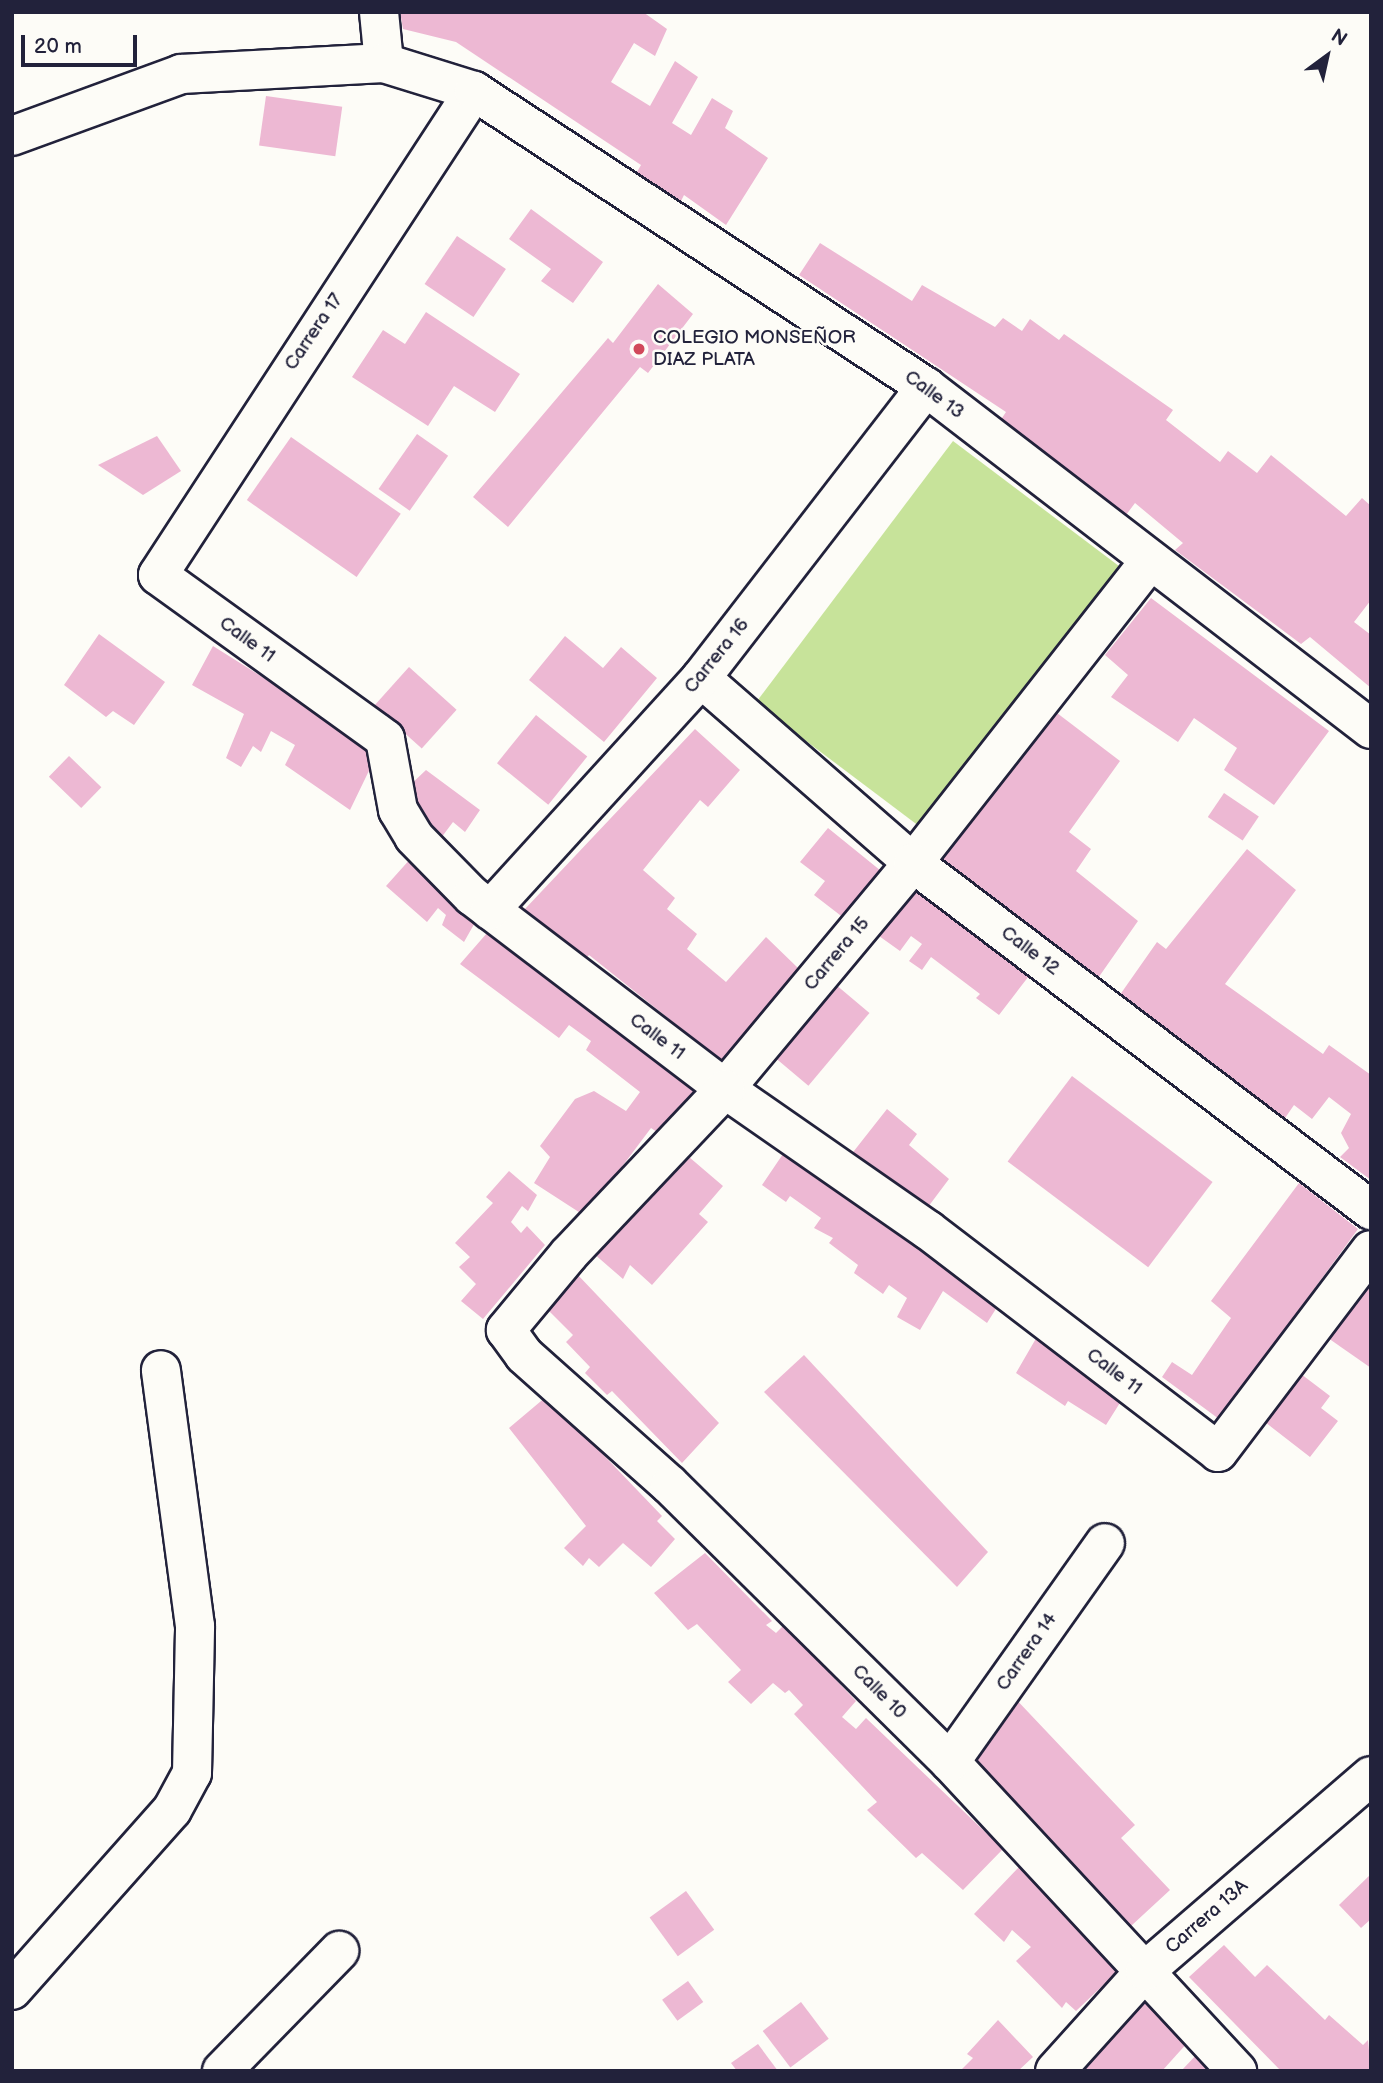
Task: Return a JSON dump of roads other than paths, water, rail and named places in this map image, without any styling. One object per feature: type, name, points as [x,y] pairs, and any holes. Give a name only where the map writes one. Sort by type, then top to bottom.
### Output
[{"type":"street","points":[[12,136],[181,74],[384,63],[379,12]]},
{"type":"street","name":"Calle 13","points":[[384,63],[474,91],[926,387],[1149,562],[1371,729]]},
{"type":"street","name":"Carrera 17","points":[[158,575],[474,91]]},
{"type":"street","name":"Carrera 16","points":[[490,910],[701,678],[926,387]]},
{"type":"street","name":"Carrera 15","points":[[506,1330],[569,1254],[725,1089],[913,863],[1149,562]]},
{"type":"street","name":"Calle 11","points":[[158,575],[385,739],[398,810],[414,837],[490,910],[725,1089],[928,1230],[1218,1452],[1371,1250]]},
{"type":"street","name":"Calle 12","points":[[701,678],[913,863],[1371,1210]]},
{"type":"street","name":"Calle 10","points":[[506,1330],[524,1355],[670,1485],[950,1762],[1237,2071]]},
{"type":"street","points":[[12,1990],[172,1811],[192,1773],[195,1626],[161,1370]]},
{"type":"street","name":"Carrera 14","points":[[950,1762],[1105,1543]]},
{"type":"street","name":"Carrera 13A","points":[[1055,2071],[1145,1971],[1370,1776]]},
{"type":"street","points":[[222,2071],[339,1951]]},
{"type":"place","name":"COLEGIO MONSEÑOR DIAZ PLATA","points":[[639,349]]}]
